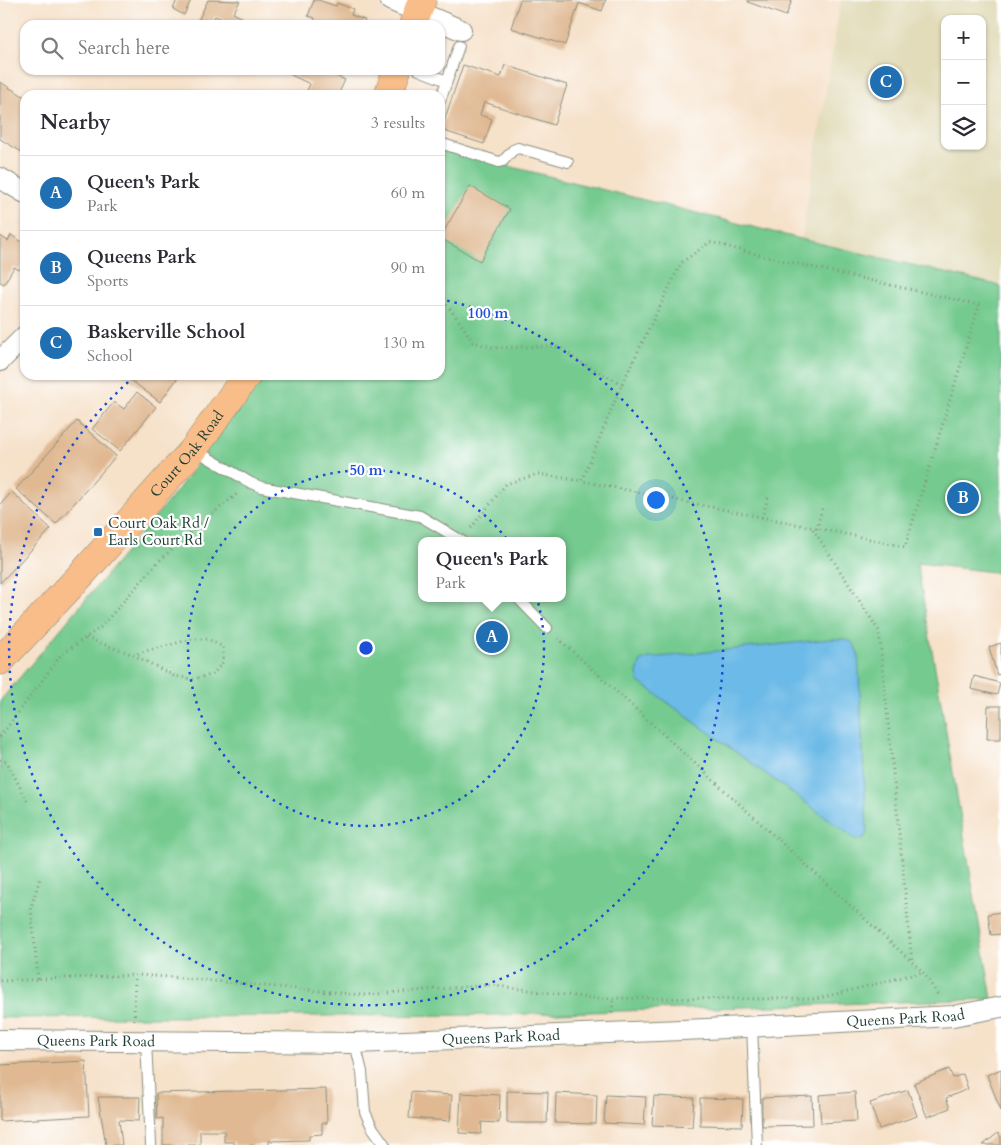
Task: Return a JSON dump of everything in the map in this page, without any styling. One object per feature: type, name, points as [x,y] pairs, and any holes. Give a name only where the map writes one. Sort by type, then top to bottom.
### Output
[{"type":"main road","points":[[390,90],[395,75]]},
{"type":"main road","name":"Court Oak Road","points":[[0,661],[82,574],[193,450],[243,380]]},
{"type":"street","points":[[390,0],[430,20]]},
{"type":"street","points":[[445,29],[460,38]]},
{"type":"street","points":[[0,178],[20,190]]},
{"type":"street","points":[[0,361],[20,341]]},
{"type":"street","name":"Queens Park Road","points":[[0,1040],[355,1043],[953,1016],[1001,1007]]},
{"type":"lane","points":[[444,90],[460,38]]},
{"type":"lane","points":[[432,75],[447,81]]},
{"type":"lane","points":[[445,146],[499,162],[503,161],[512,150],[518,148],[568,162]]},
{"type":"lane","points":[[193,450],[261,487],[420,516],[457,537]]},
{"type":"lane","points":[[522,602],[547,628]]},
{"type":"lane","points":[[752,1026],[757,1145]]},
{"type":"lane","points":[[140,1041],[151,1145]]},
{"type":"lane","points":[[355,1043],[362,1072],[365,1112],[372,1127],[385,1145]]},
{"type":"path","points":[[464,537],[506,484],[538,474],[582,481],[905,547],[979,305],[763,256],[710,242],[681,262],[622,384],[582,481]]},
{"type":"path","points":[[445,303],[473,342],[495,348],[550,346],[561,348],[580,362],[622,384]]},
{"type":"path","points":[[0,737],[60,654],[101,627],[158,562],[207,518],[251,483]]},
{"type":"path","points":[[762,518],[768,497]]},
{"type":"path","points":[[815,528],[822,508]]},
{"type":"path","points":[[815,528],[879,631],[912,962]]},
{"type":"path","points":[[547,628],[912,962],[922,972],[953,1016]]},
{"type":"path","points":[[85,638],[134,655],[174,676],[193,679],[212,675],[223,662],[223,647],[208,639],[192,639],[134,655]]},
{"type":"path","points":[[0,760],[7,762],[27,801]]},
{"type":"path","points":[[38,979],[30,908],[40,878]]},
{"type":"path","points":[[0,981],[134,975],[171,976],[363,996],[490,985],[590,998],[816,999],[922,972]]},
{"type":"path","points":[[134,975],[140,1041]]},
{"type":"shaded area","points":[[841,0],[1001,0],[1001,286],[801,240]]},
{"type":"green space","points":[[445,150],[801,239],[1001,286],[1001,573],[917,563],[992,999],[497,1015],[0,1018],[0,701],[176,492],[259,380],[445,380]]},
{"type":"water","points":[[845,639],[853,643],[858,653],[867,832],[864,838],[857,840],[638,681],[637,672],[641,661],[650,658]]},
{"type":"building","points":[[177,0],[191,0],[184,15],[173,9]]},
{"type":"building","points":[[208,0],[240,1],[233,13],[243,18],[242,20],[223,20],[215,16],[213,20],[198,20]]},
{"type":"building","points":[[314,0],[318,0],[336,6],[337,3],[353,9],[351,15],[365,20],[314,20],[315,18],[308,16]]},
{"type":"building","points":[[520,0],[606,0],[602,11],[579,3],[565,45],[511,28]]},
{"type":"building","points":[[748,0],[792,0],[786,16],[748,2]]},
{"type":"building","points":[[463,65],[501,77],[505,65],[567,85],[554,125],[484,102],[480,115],[492,119],[484,144],[445,131],[445,118]]},
{"type":"building","points":[[291,75],[334,75],[345,80],[340,90],[307,90],[310,84]]},
{"type":"building","points":[[0,82],[20,94],[20,151],[0,139]]},
{"type":"building","points":[[470,186],[510,209],[480,261],[445,241],[445,229]]},
{"type":"building","points":[[11,235],[20,241],[20,268],[19,270],[14,267],[4,284],[0,282],[0,236],[8,241]]},
{"type":"building","points":[[131,380],[176,380],[160,402]]},
{"type":"building","points":[[137,392],[156,407],[120,451],[92,429],[114,402],[124,409]]},
{"type":"building","points":[[77,421],[116,456],[56,524],[16,489]]},
{"type":"building","points":[[12,492],[51,529],[0,583],[0,505]]},
{"type":"building","points":[[1001,643],[1001,674],[997,675],[989,647]]},
{"type":"building","points":[[974,676],[1000,683],[997,695],[971,689]]},
{"type":"building","points":[[988,706],[1001,706],[1001,739],[987,739]]},
{"type":"building","points":[[1001,912],[1001,934],[991,935],[988,914]]},
{"type":"building","points":[[86,1061],[89,1116],[0,1121],[0,1065]]},
{"type":"building","points":[[949,1069],[953,1078],[963,1074],[968,1089],[946,1098],[950,1108],[927,1117],[914,1083]]},
{"type":"building","points":[[1001,1069],[1001,1111],[987,1075]]},
{"type":"building","points":[[326,1089],[327,1123],[322,1123],[322,1134],[309,1135],[309,1140],[269,1141],[269,1145],[234,1145],[234,1142],[224,1142],[224,1131],[200,1131],[200,1145],[163,1145],[163,1118],[157,1119],[156,1093]]},
{"type":"building","points":[[908,1090],[917,1116],[879,1129],[870,1103]]},
{"type":"building","points":[[507,1091],[548,1092],[547,1123],[507,1123]]},
{"type":"building","points":[[411,1092],[452,1095],[450,1121],[409,1118]]},
{"type":"building","points":[[855,1092],[857,1121],[821,1123],[819,1095]]},
{"type":"building","points":[[461,1093],[500,1095],[499,1123],[482,1122],[481,1134],[459,1133]]},
{"type":"building","points":[[556,1093],[597,1095],[596,1124],[555,1123]]},
{"type":"building","points":[[606,1095],[646,1097],[644,1125],[604,1123]]},
{"type":"building","points":[[654,1096],[694,1098],[692,1127],[652,1125]]},
{"type":"building","points":[[812,1096],[813,1125],[762,1126],[762,1098]]},
{"type":"building","points":[[98,1097],[140,1097],[139,1121],[119,1120],[122,1145],[106,1145]]},
{"type":"building","points":[[700,1098],[743,1099],[742,1126],[700,1125]]},
{"type":"building","points":[[998,1133],[1001,1137],[1001,1145],[983,1145]]},
{"type":"place","name":"Baskerville School","points":[[886,82]]},
{"type":"place","name":"Queens Park","points":[[963,498]]},
{"type":"place","name":"Court Oak Rd / Earls Court Rd","points":[[98,532]]},
{"type":"place","name":"Queen's Park","points":[[492,637]]}]
